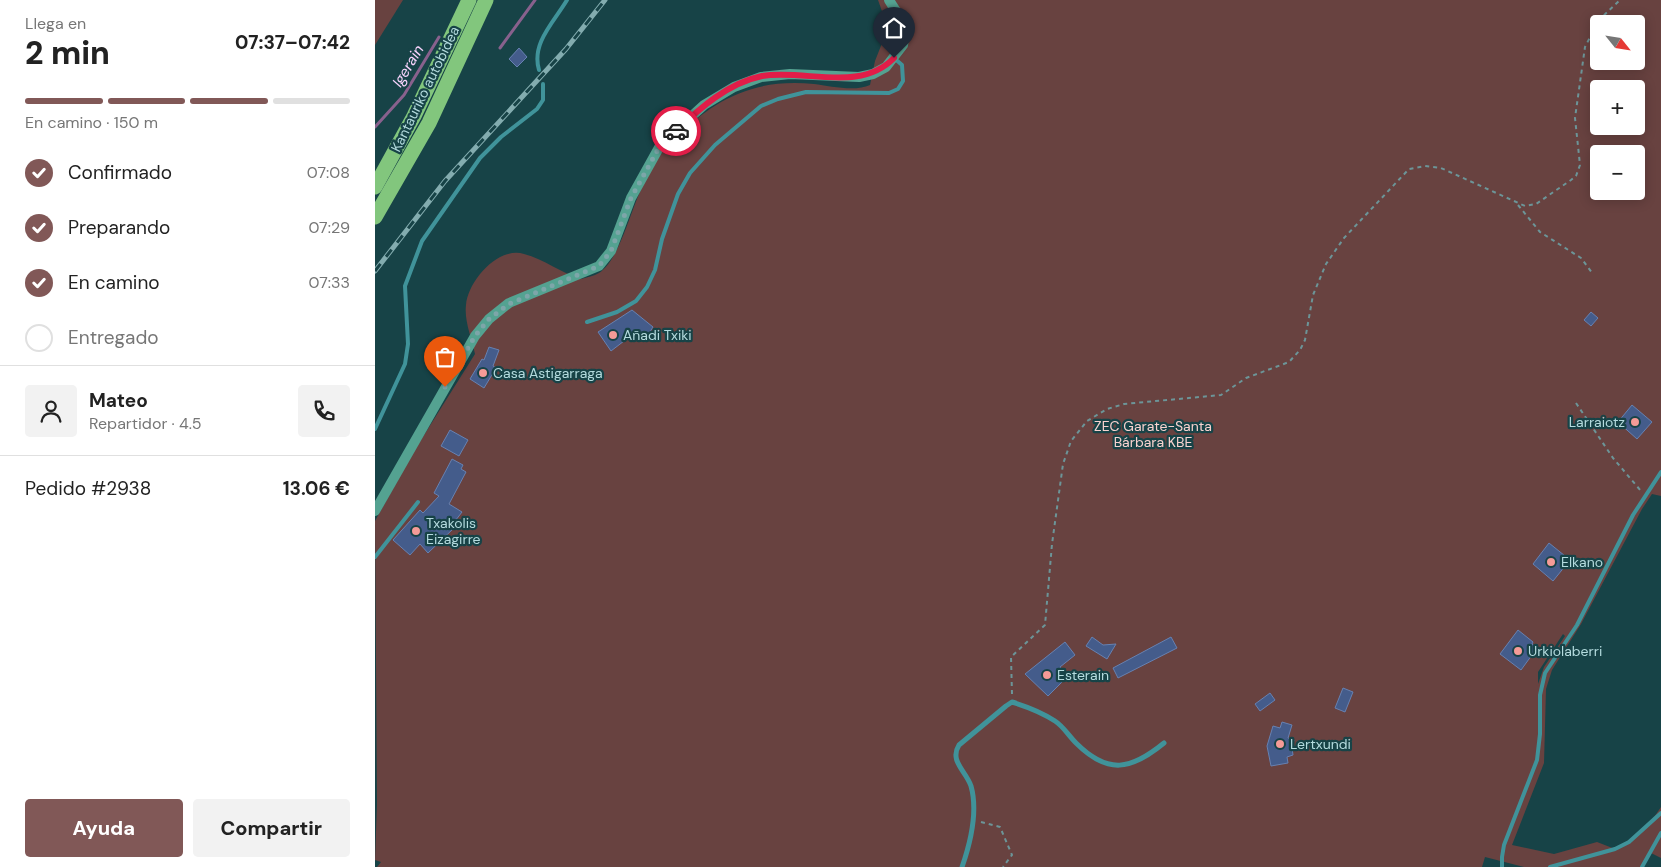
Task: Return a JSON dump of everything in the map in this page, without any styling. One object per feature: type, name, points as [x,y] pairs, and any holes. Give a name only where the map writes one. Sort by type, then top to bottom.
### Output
[{"type":"highway","name":"Kantauriko autobidea","points":[[375,187],[414,116],[469,0]]},
{"type":"highway","name":"Kantauriko autobidea","points":[[375,217],[429,123],[486,0]]},
{"type":"main road","points":[[375,510],[475,336],[489,319],[509,304],[599,266],[611,251],[631,198],[661,144],[704,105],[734,86],[761,76],[791,74],[859,77],[873,74],[894,58],[903,45],[905,34],[901,19],[889,0]]},
{"type":"street","points":[[962,867],[973,821],[971,786],[955,758],[955,751],[959,745],[1012,702],[1055,721],[1078,745],[1093,757],[1107,764],[1119,766],[1133,764],[1164,743]]},
{"type":"lane","points":[[539,70],[537,49],[567,0]]},
{"type":"lane","points":[[587,322],[617,312],[636,301],[647,287],[655,270],[661,239],[678,194],[690,174],[715,145],[761,106],[778,99],[806,92],[889,93],[898,88],[903,81],[902,65],[894,58]]},
{"type":"lane","points":[[375,429],[405,364],[408,344],[405,286],[422,241],[490,147],[537,109],[543,100],[543,84]]},
{"type":"lane","points":[[1502,867],[1501,857],[1537,760],[1540,743],[1540,695],[1545,673],[1577,625],[1645,495],[1661,472]]},
{"type":"lane","points":[[375,556],[418,502]]},
{"type":"lane","points":[[1551,867],[1623,845],[1639,835],[1661,813]]},
{"type":"lane","points":[[1642,867],[1661,833]]},
{"type":"path","points":[[1012,702],[1011,657],[1045,625],[1052,544],[1063,464],[1071,441],[1087,421],[1107,409],[1124,404],[1221,395],[1246,378],[1289,362],[1305,340],[1313,295],[1326,264],[1344,238],[1409,169],[1425,166],[1441,168],[1525,206],[1536,204],[1571,180],[1579,170],[1579,150],[1575,118],[1585,47],[1599,20],[1620,0]]},
{"type":"path","points":[[1516,203],[1540,232],[1581,258],[1593,274]]},
{"type":"path","points":[[1576,403],[1613,458],[1645,495]]},
{"type":"path","points":[[973,821],[1000,827],[1011,855],[1003,867]]},
{"type":"green space","points":[[375,0],[403,0],[375,45]]},
{"type":"green space","name":"ZEC Garate-Santa Bárbara KBE","points":[[878,0],[1661,0],[1661,496],[1652,494],[1642,509],[1581,624],[1552,670],[1546,689],[1544,763],[1512,845],[1554,854],[1597,842],[1615,849],[1641,831],[1661,807],[1661,858],[1651,853],[1642,867],[1524,867],[1485,857],[1482,867],[377,867],[381,862],[375,860],[377,804],[375,521],[414,451],[475,354],[467,324],[466,305],[472,286],[478,276],[495,260],[504,255],[514,253],[531,256],[581,279],[599,273],[606,267],[618,247],[646,178],[662,152],[703,114],[736,95],[772,84],[792,83],[850,88],[864,87],[870,85],[875,61],[888,28]],"holes":[[[1563,634],[1565,636],[1544,667],[1538,684],[1538,672]]]},
{"type":"building","points":[[519,48],[527,57],[517,67],[509,59]]},
{"type":"building","points":[[632,310],[653,327],[646,338],[637,331],[611,351],[598,332]]},
{"type":"building","points":[[1591,312],[1598,318],[1591,326],[1584,320]]},
{"type":"building","name":"Casa Astigarraga","points":[[489,347],[499,350],[493,366],[496,368],[484,388],[470,379],[482,359],[484,360]]},
{"type":"building","name":"Larraiotz","points":[[1632,405],[1652,422],[1637,439],[1618,422]]},
{"type":"building","points":[[450,430],[468,440],[459,456],[441,446]]},
{"type":"building","points":[[452,459],[463,465],[461,469],[466,472],[449,504],[462,512],[452,525],[455,527],[428,553],[420,544],[410,555],[393,540],[420,510],[423,513],[439,496],[434,493]]},
{"type":"building","name":"Elkano","points":[[1549,543],[1570,560],[1553,581],[1533,564]]},
{"type":"building","name":"Urkiolaberri","points":[[1518,630],[1533,642],[1532,644],[1537,648],[1521,670],[1500,654]]},
{"type":"building","points":[[1092,637],[1103,645],[1116,644],[1107,659],[1086,646]]},
{"type":"building","points":[[1171,637],[1177,648],[1118,678],[1113,668]]},
{"type":"building","name":"Esterain","points":[[1065,642],[1075,655],[1060,667],[1067,677],[1048,696],[1025,674]]},
{"type":"building","points":[[1343,688],[1353,692],[1345,712],[1335,708]]},
{"type":"building","points":[[1270,693],[1275,700],[1260,711],[1255,704]]},
{"type":"building","name":"Lertxundi","points":[[1282,722],[1292,725],[1288,738],[1294,740],[1293,755],[1287,757],[1288,763],[1271,766],[1267,746],[1273,726],[1280,728]]},
{"type":"waterway","name":"Igerain","points":[[500,48],[535,0]]},
{"type":"waterway","name":"Igerain","points":[[375,127],[404,95],[439,37]]},
{"type":"railway","points":[[375,271],[445,181],[566,49],[605,0]]},
{"type":"way so far","points":[[445,387],[475,336],[489,319],[509,304],[599,266],[606,259],[619,233],[631,198],[661,144],[676,131]]},
{"type":"place","name":"Añadi Txiki","points":[[613,335]]},
{"type":"place","name":"Casa Astigarraga","points":[[483,373]]},
{"type":"place","name":"Larraiotz","points":[[1635,422]]},
{"type":"place","name":"Txakolis Eizagirre","points":[[416,531]]},
{"type":"place","name":"Elkano","points":[[1551,562]]},
{"type":"place","name":"Urkiolaberri","points":[[1518,651]]},
{"type":"place","name":"Esterain","points":[[1047,675]]},
{"type":"place","name":"Lertxundi","points":[[1280,744]]},
{"type":"route","points":[[676,131],[704,105],[734,86],[761,76],[791,74],[859,77],[873,74],[886,67],[894,58]]}]
